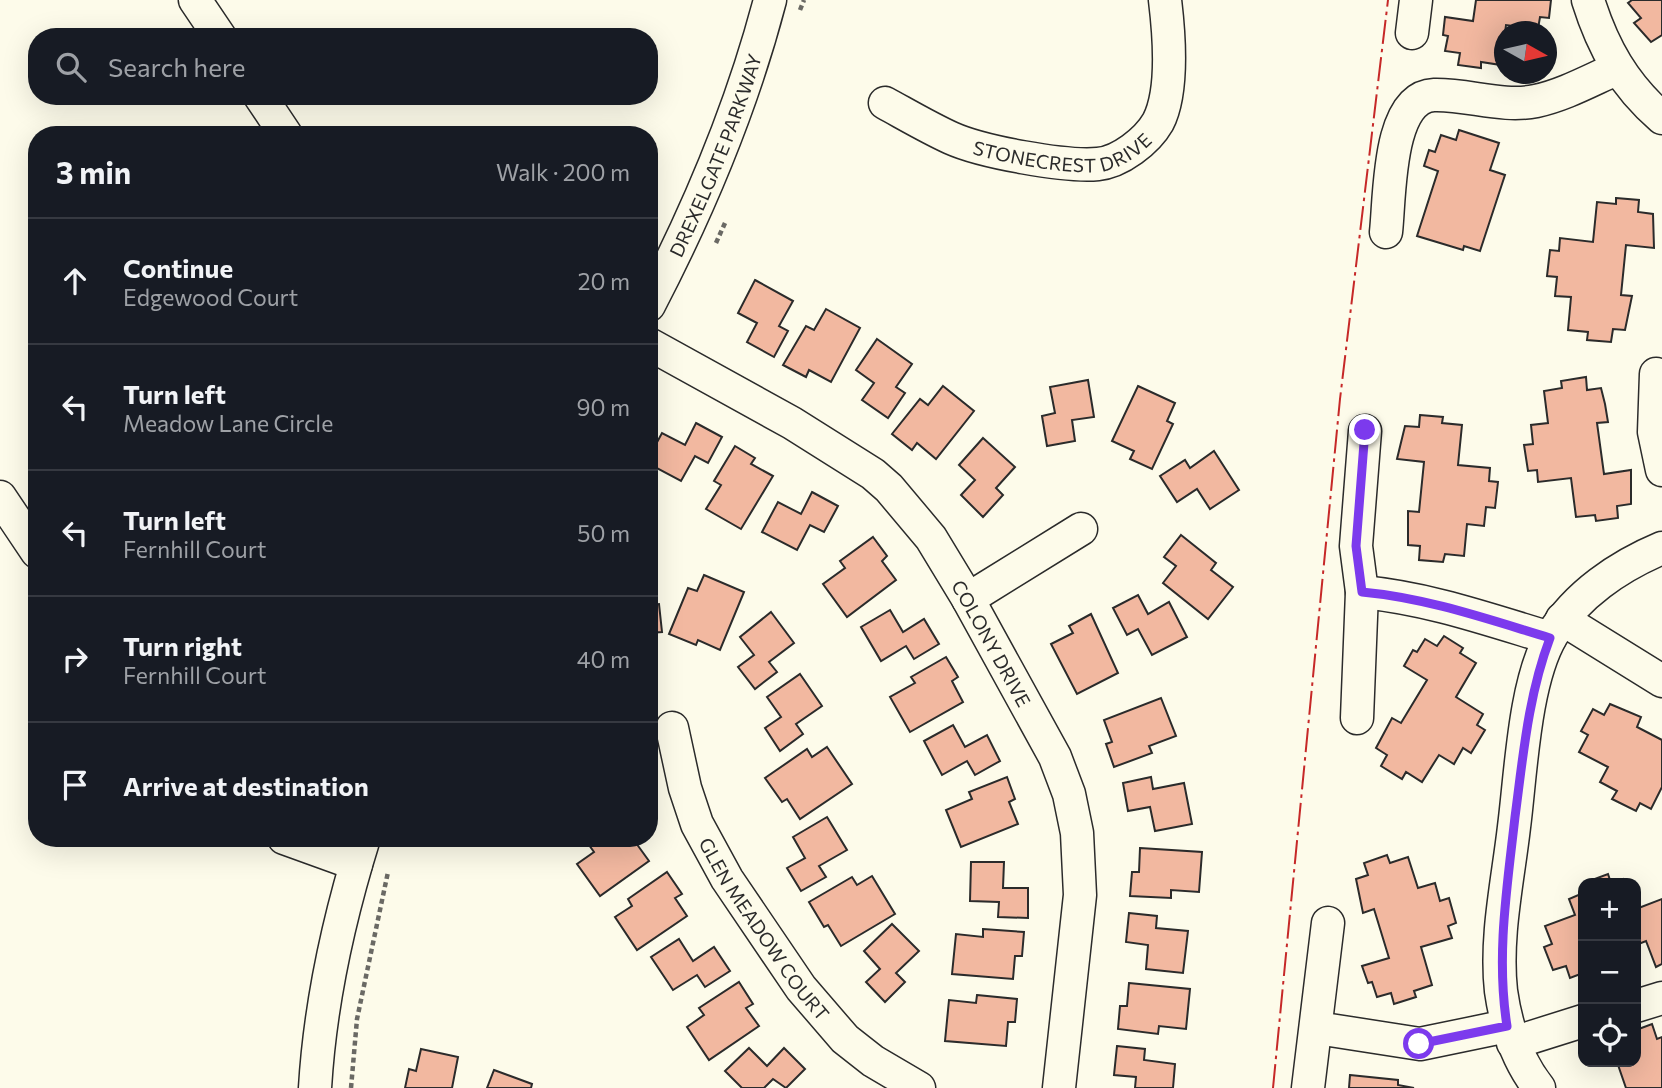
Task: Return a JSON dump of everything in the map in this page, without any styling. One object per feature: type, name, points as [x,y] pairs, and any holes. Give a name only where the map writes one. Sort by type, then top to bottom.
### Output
[{"type":"street","points":[[195,0],[214,28]]},
{"type":"street","name":"DREXELGATE PARKWAY","points":[[658,286],[714,169],[746,85],[770,0]]},
{"type":"street","name":"STONECREST DRIVE","points":[[885,103],[954,139],[996,150],[1076,163],[1100,164],[1119,158],[1142,141],[1158,121],[1166,90],[1169,57],[1166,0]]},
{"type":"street","points":[[1412,33],[1416,0]]},
{"type":"street","points":[[1588,0],[1598,33],[1616,69],[1659,111]]},
{"type":"street","points":[[1386,232],[1397,131],[1406,113],[1418,101],[1432,95],[1511,103],[1535,101],[1616,69]]},
{"type":"street","points":[[266,105],[280,126]]},
{"type":"street","name":"COLONY DRIVE","points":[[658,349],[792,423],[881,481],[931,538],[968,599],[1055,757],[1069,794],[1077,833],[1080,895],[1059,1088]]},
{"type":"street","points":[[1656,374],[1654,432],[1662,471]]},
{"type":"street","points":[[1357,718],[1362,592],[1356,546],[1365,430]]},
{"type":"street","points":[[0,497],[28,539]]},
{"type":"street","points":[[968,599],[1081,529]]},
{"type":"street","points":[[1539,1088],[1510,1034],[1501,988],[1503,916],[1527,724],[1538,669],[1556,628],[1618,570],[1662,548]]},
{"type":"street","points":[[1362,592],[1403,596],[1556,628],[1662,681]]},
{"type":"street","name":"GLEN MEADOW COURT","points":[[672,728],[685,788],[697,824],[727,879],[801,988],[845,1039],[873,1061],[919,1088]]},
{"type":"street","points":[[315,1088],[326,999],[360,851],[337,847]]},
{"type":"street","points":[[1308,1088],[1328,923]]},
{"type":"street","points":[[1641,1004],[1662,998]]},
{"type":"street","points":[[1317,1028],[1419,1044],[1510,1034],[1578,1022]]},
{"type":"path","points":[[351,1088],[357,1019],[388,870]]},
{"type":"building","points":[[1476,0],[1551,0],[1549,18],[1540,17],[1539,21],[1494,21],[1494,64],[1481,62],[1481,68],[1458,65],[1460,53],[1445,51],[1448,36],[1443,35],[1445,17],[1473,21]]},
{"type":"building","points":[[1632,0],[1662,0],[1662,35],[1651,42],[1634,23],[1641,18],[1628,3]]},
{"type":"building","points":[[1459,130],[1499,143],[1490,170],[1505,175],[1480,251],[1464,246],[1463,250],[1417,236],[1438,171],[1424,166],[1429,150],[1435,152],[1441,135],[1456,140]]},
{"type":"building","points":[[1616,198],[1639,200],[1638,212],[1653,214],[1654,248],[1626,245],[1621,295],[1632,296],[1625,330],[1613,329],[1611,342],[1587,340],[1588,332],[1568,330],[1571,297],[1555,296],[1557,277],[1547,276],[1550,250],[1559,251],[1560,238],[1593,242],[1597,202],[1616,204]]},
{"type":"building","points":[[755,280],[793,301],[779,326],[788,331],[774,357],[747,342],[757,323],[738,313]]},
{"type":"building","points":[[826,309],[860,328],[831,382],[809,370],[806,377],[783,365],[806,326],[814,330]]},
{"type":"building","points":[[877,339],[912,364],[896,387],[905,393],[888,418],[862,400],[874,383],[856,370]]},
{"type":"building","points":[[1586,377],[1587,390],[1601,388],[1605,404],[1608,422],[1597,423],[1604,474],[1631,470],[1631,504],[1617,506],[1618,518],[1596,521],[1595,515],[1576,517],[1571,478],[1538,482],[1537,470],[1528,471],[1524,445],[1533,444],[1531,425],[1548,423],[1544,391],[1562,388],[1561,381]]},
{"type":"building","points":[[1088,380],[1094,417],[1072,420],[1075,441],[1047,446],[1042,416],[1055,413],[1050,387]]},
{"type":"building","points":[[943,386],[974,411],[936,459],[917,443],[912,450],[892,434],[920,399],[928,405]]},
{"type":"building","points":[[1138,386],[1175,403],[1167,421],[1173,424],[1152,469],[1130,459],[1134,451],[1112,441]]},
{"type":"building","points":[[1420,415],[1443,417],[1442,423],[1462,425],[1458,465],[1490,468],[1489,481],[1498,482],[1495,508],[1486,507],[1484,526],[1467,524],[1464,556],[1445,554],[1443,562],[1419,560],[1420,546],[1408,545],[1408,511],[1419,512],[1424,462],[1397,459],[1405,426],[1419,427]]},
{"type":"building","points":[[696,423],[722,437],[708,463],[695,456],[681,481],[658,469],[658,440],[662,433],[685,445]]},
{"type":"building","points":[[983,438],[1015,467],[996,488],[1003,495],[983,517],[961,495],[975,480],[959,465]]},
{"type":"building","points":[[735,446],[755,458],[751,464],[773,476],[741,529],[706,509],[721,485],[714,481]]},
{"type":"building","points":[[1214,451],[1239,490],[1210,509],[1197,489],[1177,502],[1160,476],[1185,460],[1190,468]]},
{"type":"building","points":[[812,492],[838,506],[824,532],[810,525],[797,550],[762,532],[778,502],[801,514]]},
{"type":"building","points":[[1181,535],[1216,563],[1211,570],[1233,587],[1208,619],[1163,583],[1176,566],[1164,557]]},
{"type":"building","points":[[873,537],[887,556],[882,561],[896,580],[847,617],[823,584],[845,568],[840,561]]},
{"type":"building","points":[[704,575],[744,592],[720,650],[698,640],[696,645],[669,634],[688,588],[697,591]]},
{"type":"building","points":[[1138,595],[1148,614],[1169,602],[1187,637],[1152,655],[1138,629],[1127,635],[1113,608]]},
{"type":"building","points":[[658,604],[662,632],[658,632]]},
{"type":"building","points":[[890,610],[903,632],[924,619],[939,644],[914,659],[906,646],[881,661],[861,627]]},
{"type":"building","points":[[771,612],[794,643],[769,662],[777,672],[755,689],[738,667],[754,655],[740,637]]},
{"type":"building","points":[[1091,614],[1118,673],[1077,694],[1051,644],[1073,633],[1069,626]]},
{"type":"building","points":[[1444,636],[1463,648],[1460,653],[1476,663],[1456,697],[1483,714],[1477,725],[1485,730],[1471,753],[1463,748],[1454,764],[1439,755],[1422,782],[1406,772],[1402,779],[1381,766],[1387,755],[1376,748],[1392,718],[1401,723],[1427,680],[1404,666],[1413,650],[1417,652],[1425,639],[1437,646]]},
{"type":"building","points":[[946,657],[958,677],[952,681],[963,702],[910,732],[890,697],[915,683],[911,677]]},
{"type":"building","points":[[800,674],[822,706],[796,724],[803,734],[780,751],[765,728],[781,717],[767,697]]},
{"type":"building","points":[[1161,698],[1176,736],[1149,746],[1152,753],[1114,767],[1106,744],[1112,742],[1104,720]]},
{"type":"building","points":[[1610,704],[1641,717],[1637,727],[1662,740],[1662,787],[1651,809],[1640,803],[1636,811],[1612,799],[1617,791],[1600,782],[1608,767],[1579,752],[1588,735],[1581,731],[1593,709],[1604,715]]},
{"type":"building","points":[[953,725],[965,747],[987,735],[1000,761],[975,775],[967,761],[942,775],[924,741]]},
{"type":"building","points":[[827,747],[852,784],[800,819],[787,799],[782,802],[765,778],[807,749],[812,757]]},
{"type":"building","points":[[1007,777],[1015,799],[1009,802],[1018,824],[961,847],[946,810],[972,799],[969,792]]},
{"type":"building","points":[[1151,777],[1153,789],[1184,783],[1192,824],[1155,831],[1150,807],[1128,811],[1123,783]]},
{"type":"building","points":[[827,817],[847,850],[819,866],[826,877],[801,891],[787,868],[805,858],[793,837]]},
{"type":"building","points":[[590,847],[639,847],[649,861],[600,896],[577,864],[594,852]]},
{"type":"building","points":[[1140,848],[1202,852],[1199,892],[1171,890],[1171,898],[1130,896],[1132,872],[1139,872]]},
{"type":"building","points":[[1387,855],[1390,863],[1408,857],[1418,888],[1435,883],[1440,901],[1449,898],[1456,923],[1448,926],[1452,938],[1421,947],[1432,985],[1414,991],[1416,997],[1394,1004],[1391,993],[1377,997],[1362,966],[1389,958],[1374,909],[1363,913],[1356,879],[1368,875],[1364,863]]},
{"type":"building","points":[[971,862],[1004,862],[1003,888],[1028,888],[1028,918],[998,917],[999,902],[970,901]]},
{"type":"building","points":[[667,872],[682,894],[675,898],[687,916],[637,950],[615,917],[632,906],[628,899]]},
{"type":"building","points":[[872,876],[895,914],[841,946],[828,925],[824,927],[809,902],[852,877],[857,885]]},
{"type":"building","points":[[1578,895],[1578,975],[1570,978],[1566,966],[1553,970],[1544,947],[1552,944],[1545,926],[1575,915],[1569,899]]},
{"type":"building","points":[[1662,899],[1662,964],[1656,967],[1646,941],[1641,943],[1641,907]]},
{"type":"building","points":[[1129,913],[1157,916],[1156,928],[1188,931],[1183,973],[1146,969],[1148,945],[1126,942]]},
{"type":"building","points":[[892,924],[919,951],[896,973],[905,982],[885,1002],[866,982],[880,969],[864,951]]},
{"type":"building","points":[[983,929],[1024,932],[1022,956],[1015,956],[1013,979],[952,974],[956,934],[983,937]]},
{"type":"building","points":[[679,939],[693,961],[714,947],[730,971],[705,987],[697,975],[673,990],[651,957]]},
{"type":"building","points":[[739,982],[753,1004],[746,1008],[759,1026],[709,1060],[687,1027],[704,1015],[699,1008]]},
{"type":"building","points":[[1129,983],[1190,989],[1186,1029],[1159,1026],[1158,1034],[1118,1029],[1120,1006],[1127,1006]]},
{"type":"building","points":[[977,995],[1017,999],[1015,1022],[1008,1022],[1006,1046],[945,1041],[949,1000],[976,1003]]},
{"type":"building","points":[[1652,1024],[1657,1039],[1662,1037],[1662,1088],[1626,1088],[1619,1067],[1641,1067],[1641,1028]]},
{"type":"building","points":[[1117,1046],[1145,1049],[1144,1060],[1175,1064],[1173,1088],[1135,1088],[1136,1077],[1114,1075]]},
{"type":"building","points":[[749,1048],[767,1066],[784,1048],[805,1069],[786,1088],[773,1079],[764,1088],[742,1088],[725,1071]]},
{"type":"building","points":[[421,1049],[458,1057],[452,1088],[405,1088],[409,1069],[416,1071]]},
{"type":"building","points":[[494,1070],[532,1084],[531,1088],[487,1088]]},
{"type":"building","points":[[1350,1075],[1398,1080],[1398,1085],[1414,1088],[1349,1088]]},
{"type":"power","points":[[1273,1088],[1340,399],[1388,0]]},
{"type":"route","points":[[1365,430],[1356,546],[1362,592],[1403,596],[1452,607],[1550,638],[1538,669],[1527,724],[1503,916],[1501,988],[1507,1026],[1419,1044]]}]
